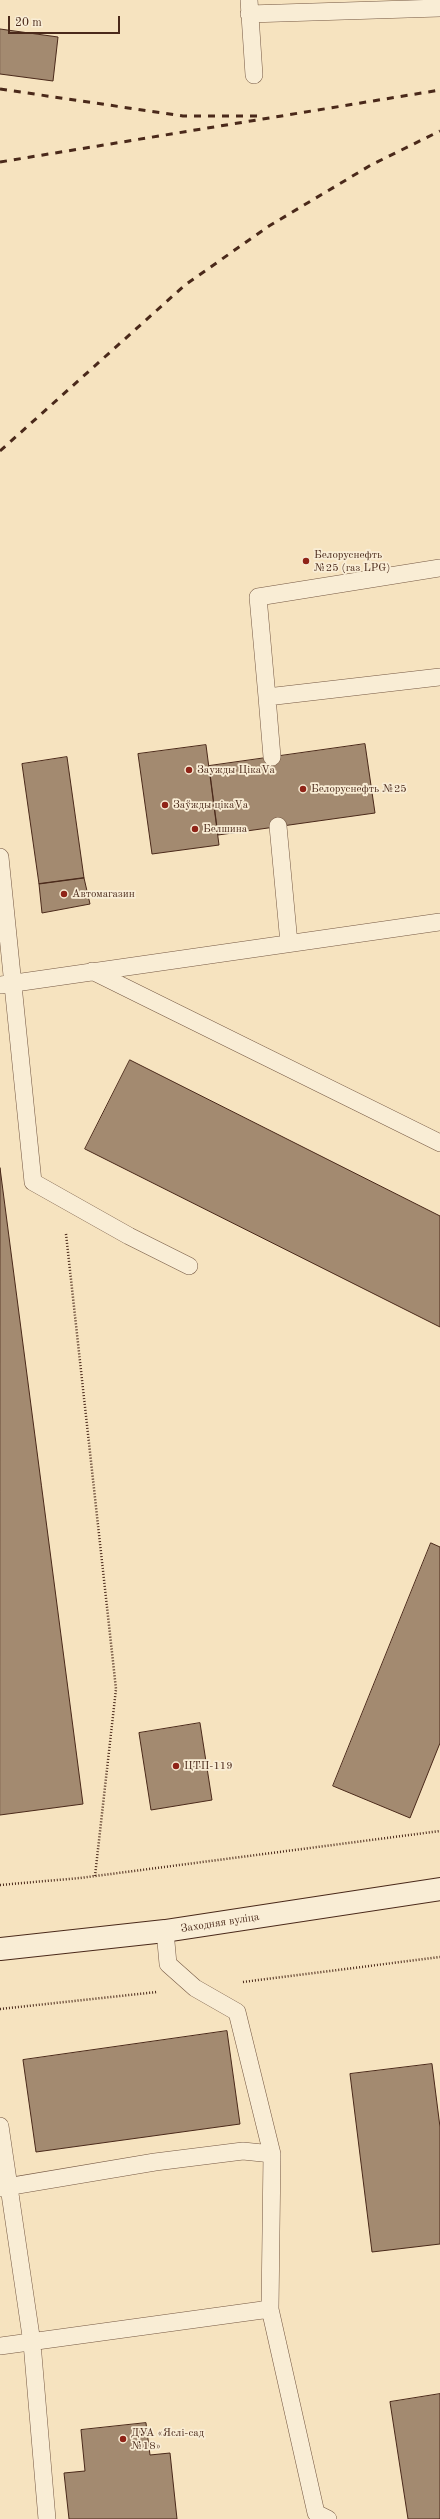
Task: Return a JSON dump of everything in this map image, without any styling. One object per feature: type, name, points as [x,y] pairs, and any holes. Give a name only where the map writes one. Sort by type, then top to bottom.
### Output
[{"type":"main road","name":"Заходняя вуліца","points":[[0,1949],[165,1931],[440,1889]]},
{"type":"lane","points":[[254,75],[249,7],[440,8]]},
{"type":"lane","points":[[272,757],[258,597],[440,568]]},
{"type":"lane","points":[[267,697],[440,677]]},
{"type":"lane","points":[[278,826],[289,943]]},
{"type":"lane","points":[[0,857],[6,984],[33,1182],[63,1200],[189,1266]]},
{"type":"lane","points":[[6,984],[440,922]]},
{"type":"lane","points":[[92,971],[440,1143]]},
{"type":"lane","points":[[165,1931],[168,1964],[195,1988],[237,2012],[272,2154],[270,2309],[316,2513],[328,2519]]},
{"type":"lane","points":[[0,2126],[5,2187],[32,2343],[46,2519]]},
{"type":"lane","points":[[5,2187],[155,2162],[243,2151],[272,2154]]},
{"type":"lane","points":[[0,2346],[32,2343],[270,2309]]},
{"type":"path","points":[[63,1200],[116,1689],[95,1876]]},
{"type":"path","points":[[0,1885],[95,1876],[440,1831]]},
{"type":"building","points":[[0,29],[58,37],[53,81],[0,74]]},
{"type":"building","points":[[365,744],[375,813],[218,835],[209,766]]},
{"type":"building","points":[[206,745],[219,845],[152,854],[138,754]]},
{"type":"building","points":[[67,757],[84,878],[39,884],[22,764]]},
{"type":"building","name":"Автомагазин","points":[[84,878],[90,904],[42,913],[39,884]]},
{"type":"building","points":[[130,1060],[440,1216],[440,1327],[85,1149]]},
{"type":"building","points":[[0,1168],[83,1804],[0,1815]]},
{"type":"building","points":[[431,1543],[440,1547],[440,1743],[410,1818],[333,1786]]},
{"type":"building","name":"ЦТП-119","points":[[200,1723],[212,1800],[151,1810],[139,1733]]},
{"type":"building","points":[[227,2031],[240,2124],[36,2152],[23,2060]]},
{"type":"building","points":[[432,2064],[440,2127],[440,2244],[372,2252],[350,2074]]},
{"type":"building","points":[[440,2394],[440,2519],[408,2519],[390,2402]]},
{"type":"building","name":"ДУА «Яслі-сад №18»","points":[[146,2423],[150,2455],[170,2453],[177,2519],[69,2519],[64,2473],[85,2471],[81,2430]]},
{"type":"railway","points":[[0,89],[183,116],[258,116]]},
{"type":"railway","points":[[0,162],[440,90]]},
{"type":"railway","points":[[0,451],[185,285],[269,226],[371,165],[440,131]]},
{"type":"place","name":"Белоруснефть №25 (газ LPG)","points":[[306,561]]},
{"type":"place","name":"Заужды ЦікаVа","points":[[189,770]]},
{"type":"place","name":"Белоруснефть №25","points":[[303,789]]},
{"type":"place","name":"Заўжды цікаVа","points":[[165,805]]},
{"type":"place","name":"Белшина","points":[[195,829]]},
{"type":"place","name":"Автомагазин","points":[[64,894]]},
{"type":"place","name":"ЦТП-119","points":[[176,1766]]},
{"type":"place","name":"ДУА «Яслі-сад №18»","points":[[123,2439]]}]
